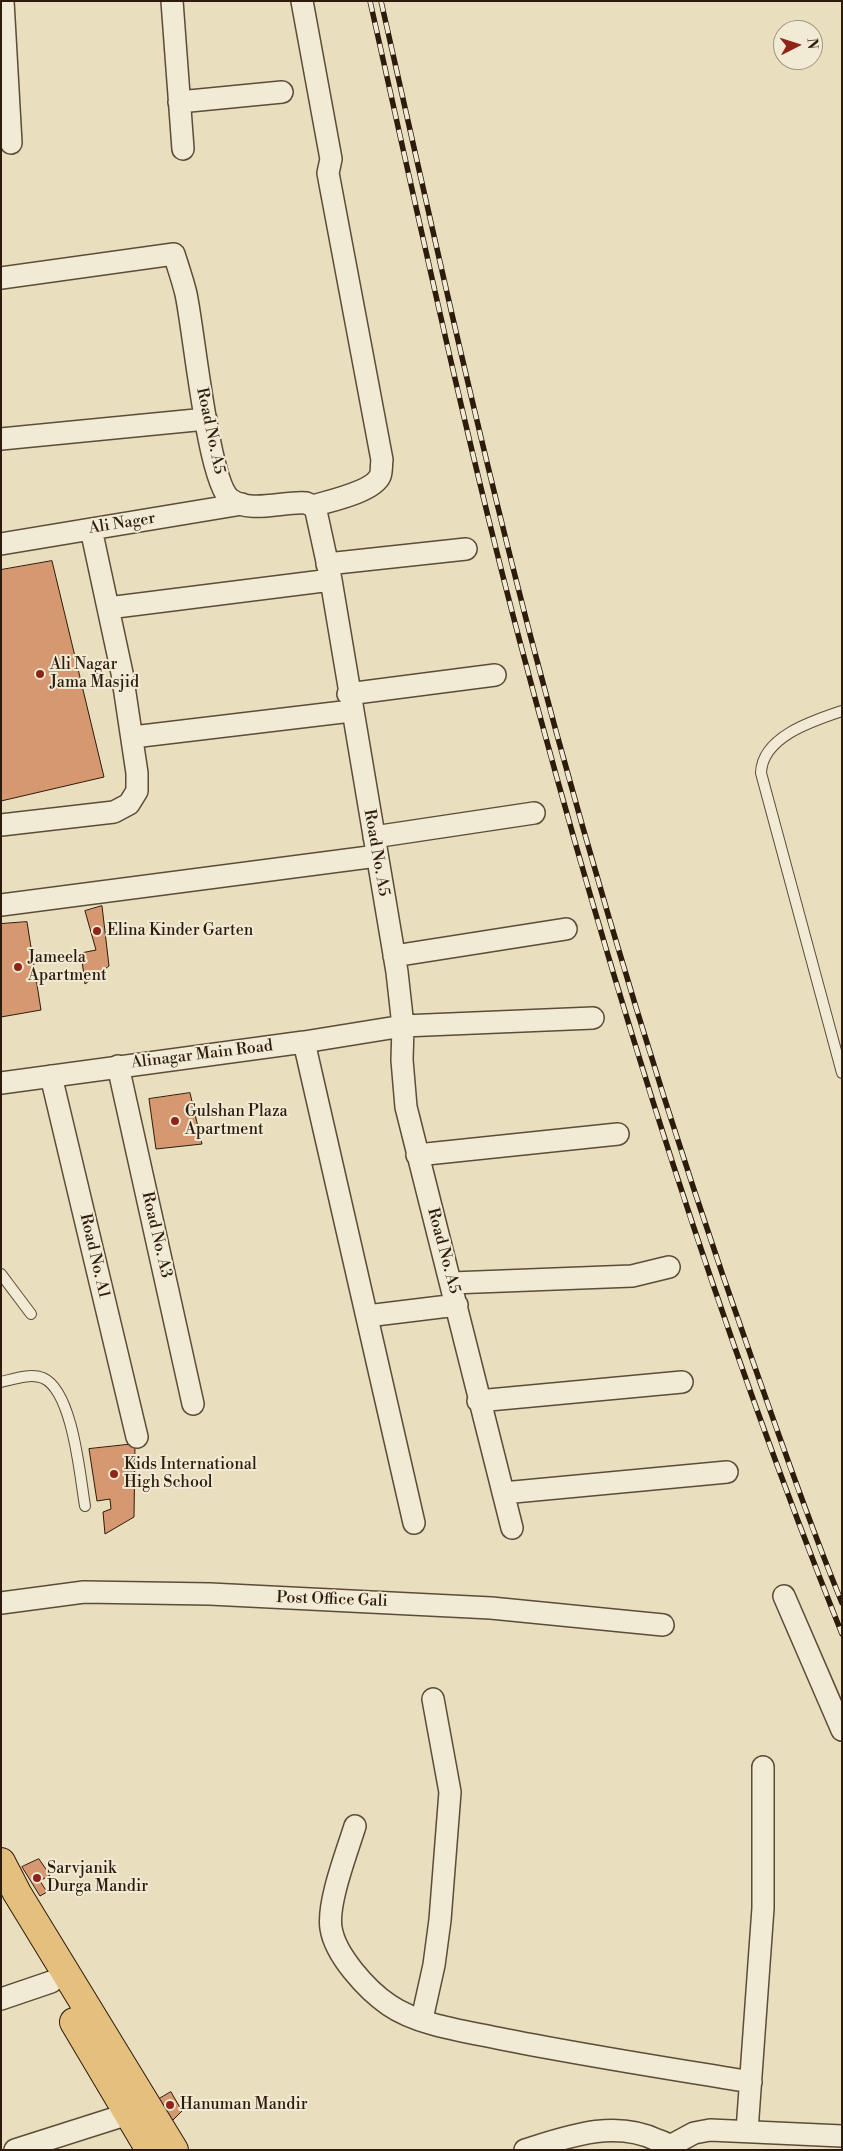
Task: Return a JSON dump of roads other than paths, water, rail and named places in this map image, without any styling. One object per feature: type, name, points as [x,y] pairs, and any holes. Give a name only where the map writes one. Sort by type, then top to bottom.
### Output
[{"type":"highway","points":[[1,1862],[22,1901],[174,2150]]},
{"type":"highway","points":[[1,1897],[150,2150]]},
{"type":"street","points":[[3,1],[11,143]]},
{"type":"street","points":[[172,1],[184,149]]},
{"type":"street","points":[[242,504],[296,502],[313,506],[354,494],[370,486],[380,477],[382,460],[328,173],[331,159],[302,1]]},
{"type":"street","points":[[179,102],[282,92]]},
{"type":"street","name":"Road No. A5","points":[[1,278],[174,254],[186,294],[206,418],[218,477],[224,492],[231,500],[242,504]]},
{"type":"street","points":[[1,439],[206,418]]},
{"type":"street","name":"Ali Nager","points":[[1,544],[242,504]]},
{"type":"street","name":"Road No. A5","points":[[313,506],[319,520],[329,572],[394,956],[403,1026],[403,1084],[417,1155],[452,1283],[478,1401],[512,1528]]},
{"type":"street","points":[[1,825],[114,812],[129,804],[137,791],[133,737],[91,530]]},
{"type":"street","points":[[108,608],[466,549]]},
{"type":"street","points":[[133,737],[350,703],[496,675]]},
{"type":"street","points":[[1,905],[375,846],[534,813]]},
{"type":"street","points":[[394,956],[566,929]]},
{"type":"street","name":"Alinagar Main Road","points":[[1,1083],[304,1042],[403,1026],[592,1018]]},
{"type":"street","points":[[304,1042],[414,1524]]},
{"type":"street","name":"Road No. A3","points":[[118,1066],[193,1404]]},
{"type":"street","name":"Road No. A1","points":[[51,1076],[137,1437]]},
{"type":"street","points":[[417,1155],[618,1134]]},
{"type":"street","points":[[452,1283],[632,1276],[669,1267]]},
{"type":"street","points":[[367,1316],[457,1305]]},
{"type":"street","points":[[478,1401],[682,1382]]},
{"type":"street","points":[[502,1493],[726,1472]]},
{"type":"street","name":"Post Office Gali","points":[[1,1604],[84,1592],[210,1594],[491,1608],[663,1625]]},
{"type":"street","points":[[784,1596],[842,1730]]},
{"type":"street","points":[[422,2019],[434,1965],[440,1920],[450,1792],[433,1699]]},
{"type":"street","points":[[747,2131],[763,1908],[763,1768]]},
{"type":"street","points":[[355,1826],[336,1891],[330,1927],[339,1952],[351,1968],[389,2005],[441,2026],[586,2056],[751,2082]]},
{"type":"street","points":[[1,1999],[51,1982]]},
{"type":"street","points":[[15,2150],[128,2114]]},
{"type":"street","points":[[525,2150],[595,2131],[623,2129],[647,2135],[672,2148],[694,2133],[710,2130],[842,2136]]},
{"type":"lane","points":[[842,711],[800,730],[772,747],[764,756],[761,774],[842,1073]]},
{"type":"lane","points":[[1,1274],[31,1314]]},
{"type":"lane","points":[[1,1382],[32,1376],[44,1379],[54,1386],[66,1407],[86,1506]]},
{"type":"railway","points":[[370,1],[442,322],[499,562],[554,768],[590,893],[666,1143],[707,1267],[750,1390],[842,1634]]},
{"type":"railway","points":[[381,1],[491,479],[555,729],[581,820],[634,1001],[691,1181],[785,1451],[842,1603]]},
{"type":"place","name":"Ali Nagar Jama Masjid","points":[[40,674]]},
{"type":"place","name":"Elina Kinder Garten","points":[[97,931]]},
{"type":"place","name":"Jameela Apartment","points":[[18,967]]},
{"type":"place","name":"Gulshan Plaza Apartment","points":[[175,1121]]},
{"type":"place","name":"Kids International High School","points":[[114,1474]]},
{"type":"place","name":"Sarvjanik Durga Mandir","points":[[37,1878]]},
{"type":"place","name":"Hanuman Mandir","points":[[170,2105]]}]
